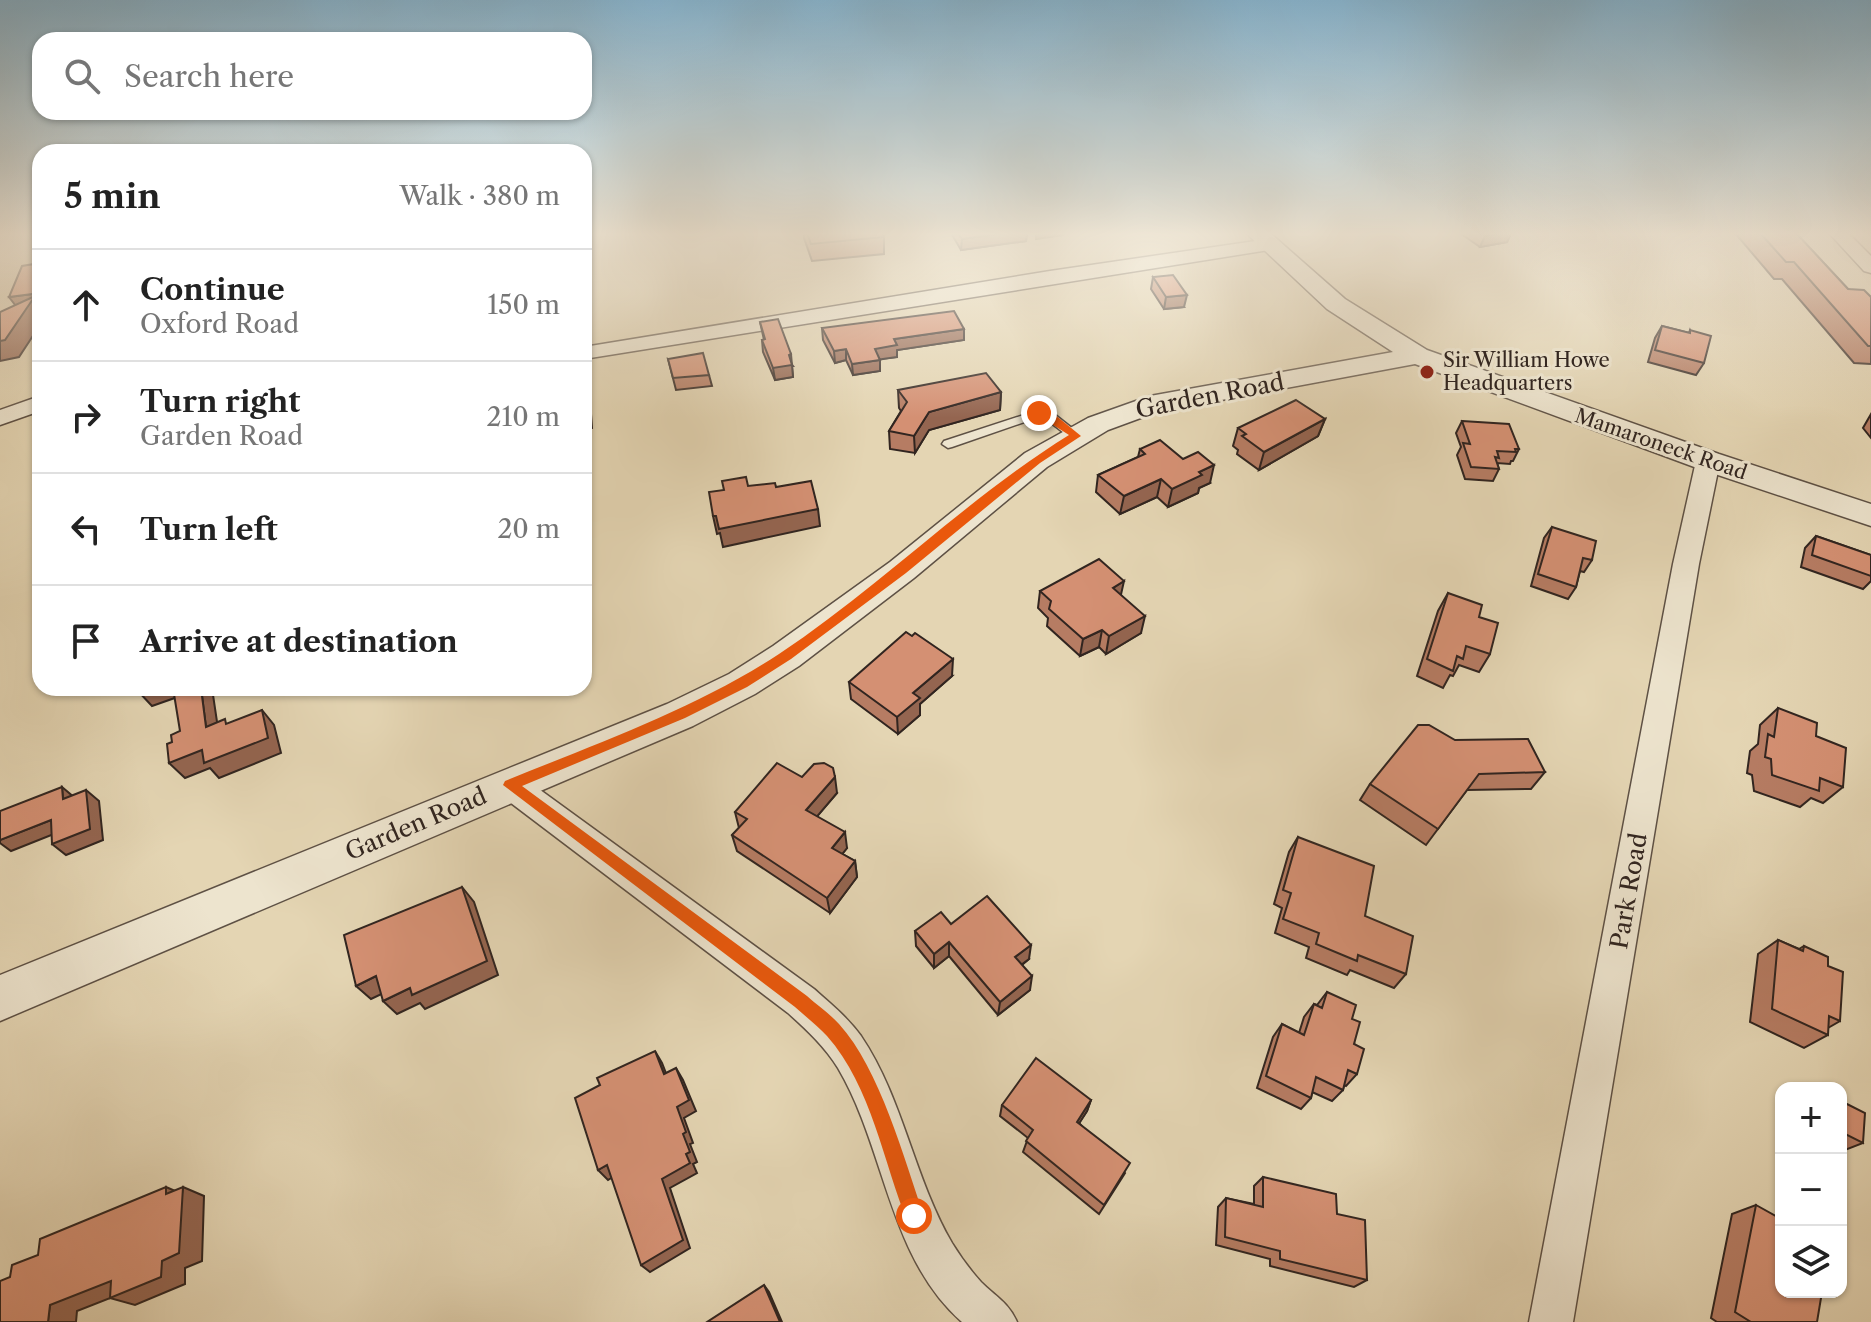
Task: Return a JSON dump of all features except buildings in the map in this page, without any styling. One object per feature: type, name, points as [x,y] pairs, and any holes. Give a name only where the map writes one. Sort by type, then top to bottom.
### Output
[{"type":"street","points":[[592,352],[947,295]]},
{"type":"street","name":"Mamaroneck Road","points":[[1326,295],[1417,356],[1708,461],[1871,515]]},
{"type":"street","name":"Garden Road","points":[[0,998],[680,715],[742,684],[902,570],[1036,460],[1098,424],[1150,405],[1417,356]]},
{"type":"street","points":[[0,418],[32,406]]},
{"type":"street","name":"Park Road","points":[[1551,1322],[1686,564],[1708,461]]},
{"type":"street","points":[[510,785],[801,1001],[833,1031],[854,1059],[885,1129],[914,1216],[974,1315]]},
{"type":"lane","points":[[948,444],[1039,413],[1050,416],[1076,436]]},
{"type":"place","name":"Sir William Howe Headquarters","points":[[1427,372]]},
{"type":"route","points":[[914,1216],[885,1129],[854,1059],[833,1031],[801,1001],[510,785],[680,715],[742,684],[786,656],[902,570],[1036,460],[1076,436],[1050,416],[1039,413]]}]
